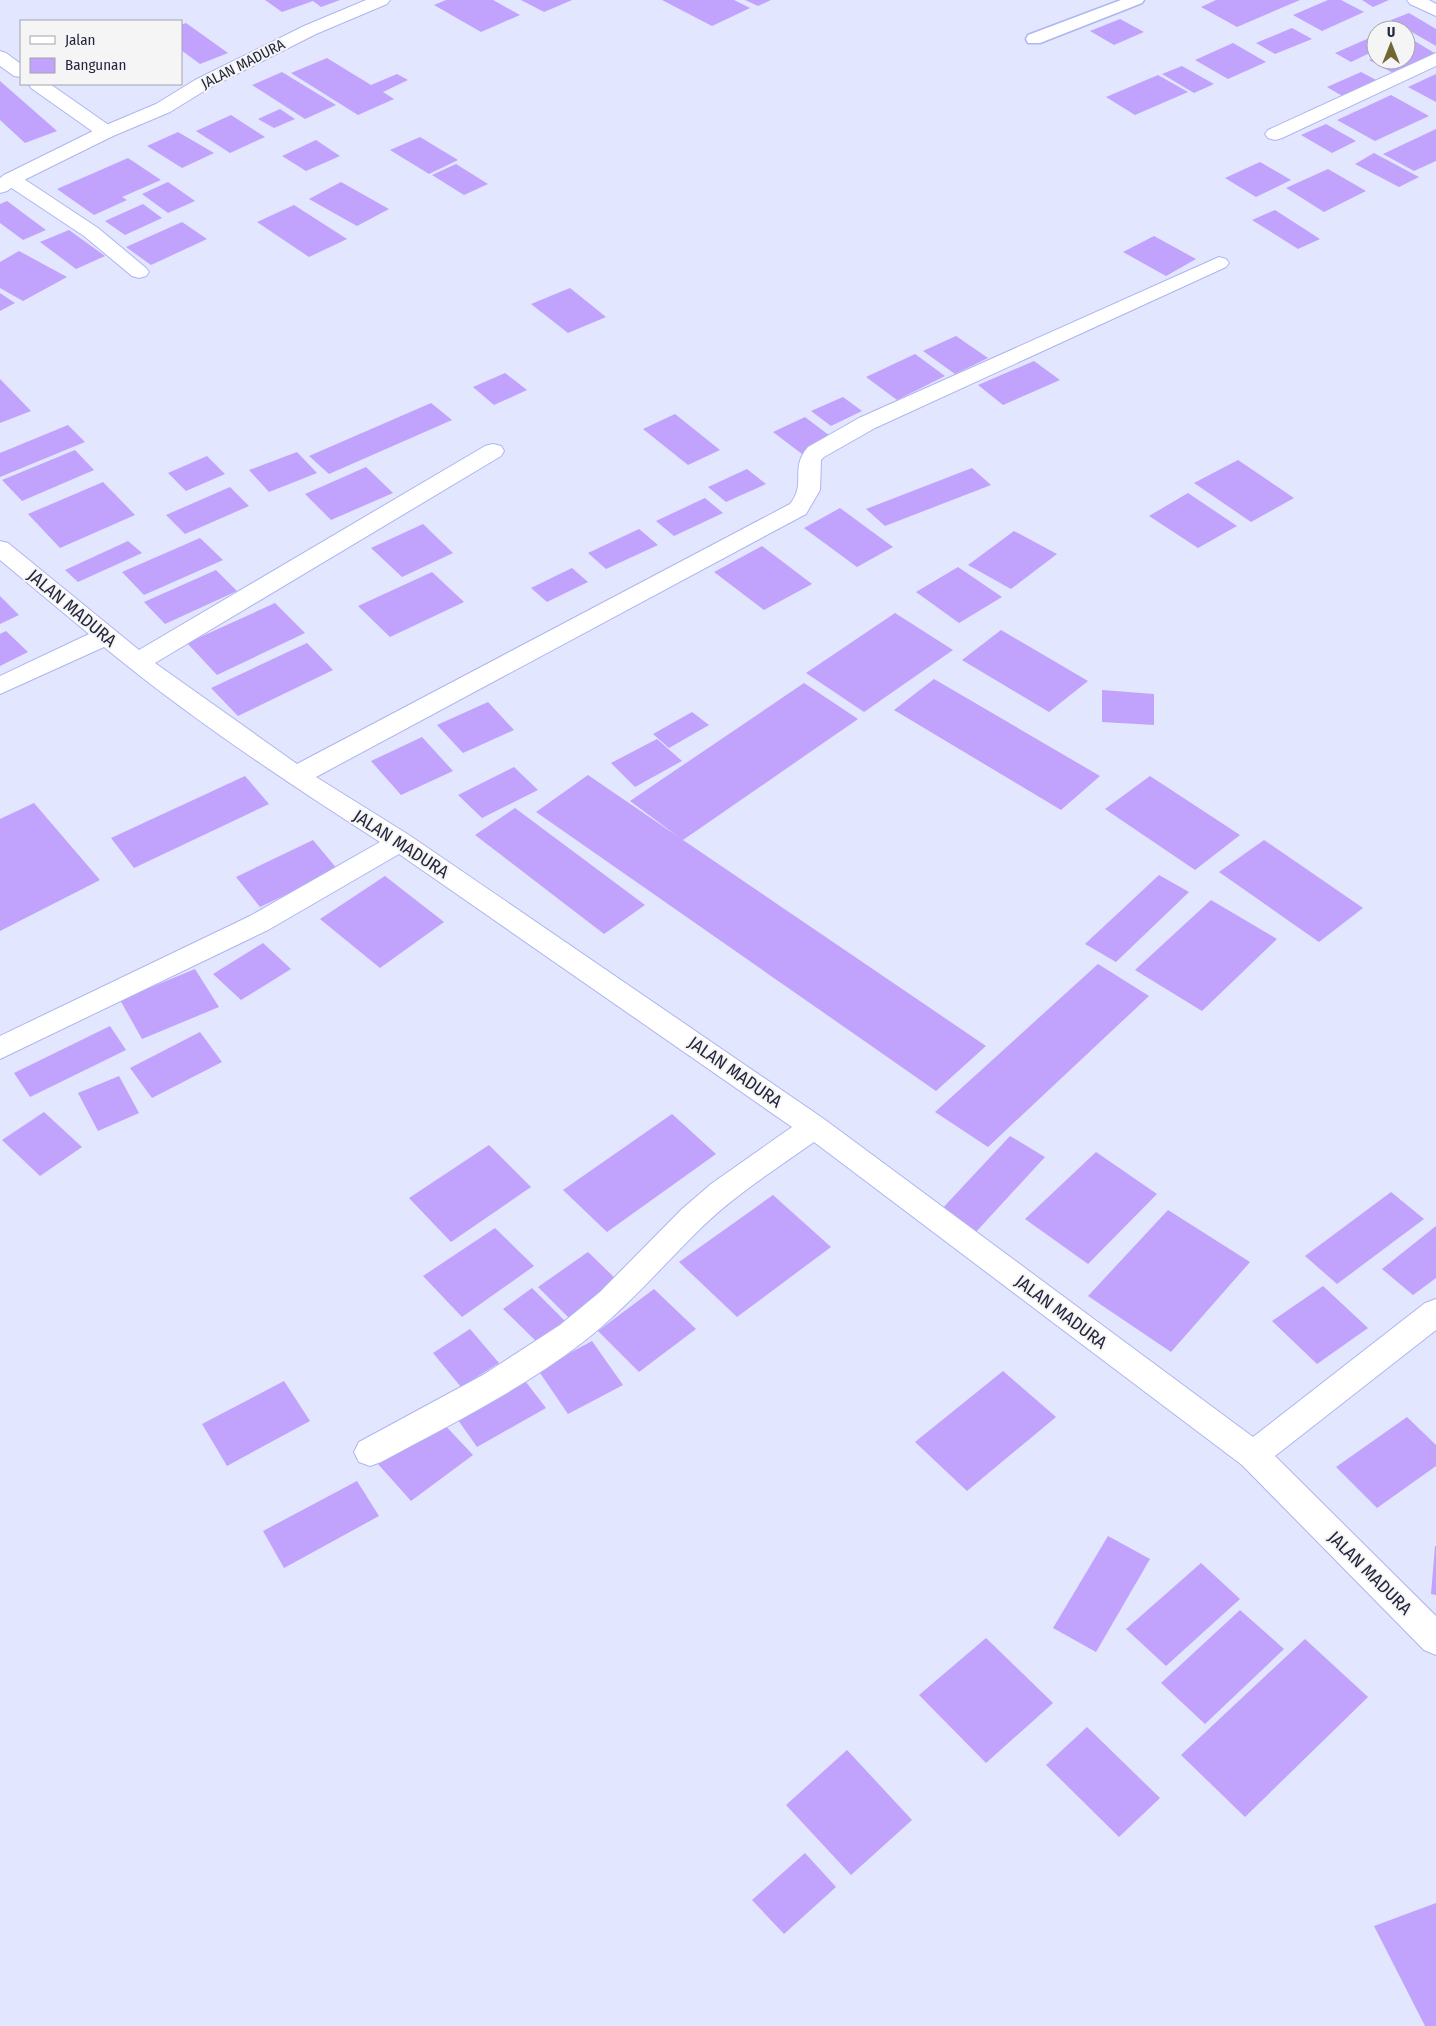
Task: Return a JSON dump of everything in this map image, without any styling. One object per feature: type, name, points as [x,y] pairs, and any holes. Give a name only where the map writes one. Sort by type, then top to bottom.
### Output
[{"type":"street","name":"JALAN MADURA","points":[[6,183],[106,132],[162,108],[202,84],[310,30],[381,0]]},
{"type":"street","points":[[1416,0],[1436,11]]},
{"type":"street","points":[[0,56],[20,71]]},
{"type":"street","points":[[1275,134],[1436,59]]},
{"type":"street","points":[[39,85],[106,132]]},
{"type":"street","points":[[6,183],[91,232],[139,272]]},
{"type":"street","points":[[296,776],[798,509],[808,498],[810,460],[816,452],[867,423],[1219,263]]},
{"type":"street","points":[[138,662],[493,451]]},
{"type":"street","name":"JALAN MADURA","points":[[0,548],[138,662],[296,776],[400,842],[814,1127],[1253,1455],[1436,1639]]},
{"type":"street","points":[[0,686],[106,636]]},
{"type":"street","points":[[0,1048],[259,923],[400,842]]},
{"type":"street","points":[[370,1452],[494,1385],[572,1334],[610,1301],[692,1218],[721,1192],[814,1127]]},
{"type":"street","points":[[1253,1455],[1436,1312]]},
{"type":"lane","points":[[1034,39],[1136,0]]},
{"type":"building","points":[[265,0],[340,0],[321,7],[313,1],[282,12]]},
{"type":"building","points":[[446,0],[493,0],[520,15],[481,32],[434,5]]},
{"type":"building","points":[[521,0],[572,0],[544,12]]},
{"type":"building","points":[[662,0],[734,0],[750,8],[712,26]]},
{"type":"building","points":[[745,0],[771,0],[758,6]]},
{"type":"building","points":[[1216,0],[1300,0],[1237,27],[1201,7]]},
{"type":"building","points":[[1328,0],[1341,0],[1364,12],[1322,31],[1293,15]]},
{"type":"building","points":[[1362,0],[1389,0],[1373,7]]},
{"type":"building","points":[[1409,13],[1436,29],[1436,46],[1416,34],[1416,20],[1391,20]]},
{"type":"building","points":[[1120,19],[1144,32],[1114,45],[1090,31]]},
{"type":"building","points":[[186,23],[228,53],[200,64],[182,51],[182,25]]},
{"type":"building","points":[[1292,28],[1312,39],[1275,54],[1256,43]]},
{"type":"building","points":[[1366,39],[1366,55],[1351,62],[1335,53]]},
{"type":"building","points":[[1416,42],[1436,54],[1416,63]]},
{"type":"building","points":[[1233,43],[1266,62],[1228,79],[1195,60]]},
{"type":"building","points":[[327,58],[371,85],[397,74],[408,80],[383,92],[394,99],[358,115],[291,73]]},
{"type":"building","points":[[1182,66],[1214,84],[1194,93],[1162,74]]},
{"type":"building","points":[[1387,70],[1400,70],[1393,73]]},
{"type":"building","points":[[282,72],[336,105],[305,119],[252,85]]},
{"type":"building","points":[[1361,72],[1378,81],[1344,97],[1327,87]]},
{"type":"building","points":[[1436,74],[1436,102],[1408,87]]},
{"type":"building","points":[[1158,75],[1188,92],[1135,115],[1106,97]]},
{"type":"building","points":[[0,81],[57,131],[25,143],[0,120]]},
{"type":"building","points":[[1391,95],[1429,116],[1375,141],[1337,120]]},
{"type":"building","points":[[280,109],[295,119],[274,128],[258,119]]},
{"type":"building","points":[[231,115],[265,137],[230,153],[196,131]]},
{"type":"building","points":[[1326,124],[1356,141],[1332,153],[1301,135]]},
{"type":"building","points":[[1436,129],[1436,161],[1414,171],[1383,154]]},
{"type":"building","points":[[178,132],[214,153],[182,168],[147,146]]},
{"type":"building","points":[[420,137],[458,160],[429,174],[390,150]]},
{"type":"building","points":[[316,140],[340,156],[306,171],[282,156]]},
{"type":"building","points":[[1374,153],[1419,177],[1399,187],[1355,164]]},
{"type":"building","points":[[128,158],[161,180],[122,197],[127,200],[94,215],[57,189]]},
{"type":"building","points":[[1260,162],[1291,180],[1256,197],[1225,178]]},
{"type":"building","points":[[456,164],[488,184],[464,195],[432,175]]},
{"type":"building","points":[[1328,169],[1366,191],[1324,212],[1286,188]]},
{"type":"building","points":[[168,182],[195,201],[168,213],[142,194]]},
{"type":"building","points":[[341,182],[389,209],[357,226],[309,199]]},
{"type":"building","points":[[7,201],[46,230],[23,240],[0,223],[0,204]]},
{"type":"building","points":[[143,204],[162,218],[125,235],[105,221]]},
{"type":"building","points":[[294,205],[347,239],[309,257],[257,222]]},
{"type":"building","points":[[1275,210],[1320,239],[1298,249],[1252,220]]},
{"type":"building","points":[[182,222],[207,239],[151,265],[126,247]]},
{"type":"building","points":[[69,230],[105,256],[76,269],[40,242]]},
{"type":"building","points":[[1154,236],[1196,259],[1166,276],[1123,252]]},
{"type":"building","points":[[19,251],[67,277],[23,301],[0,288],[0,262]]},
{"type":"building","points":[[570,288],[606,317],[568,333],[531,304]]},
{"type":"building","points":[[0,293],[15,303],[0,311]]},
{"type":"building","points":[[956,336],[988,358],[955,374],[923,351]]},
{"type":"building","points":[[915,354],[945,376],[897,400],[866,377]]},
{"type":"building","points":[[1034,361],[1060,380],[1003,405],[978,385]]},
{"type":"building","points":[[505,373],[527,390],[494,405],[473,387]]},
{"type":"building","points":[[0,379],[31,411],[0,423]]},
{"type":"building","points":[[843,397],[862,411],[831,426],[811,411]]},
{"type":"building","points":[[431,403],[452,420],[329,474],[309,456]]},
{"type":"building","points":[[675,414],[720,450],[688,465],[643,429]]},
{"type":"building","points":[[805,417],[834,439],[802,454],[773,432]]},
{"type":"building","points":[[68,425],[85,442],[0,477],[0,453]]},
{"type":"building","points":[[75,450],[94,470],[22,501],[2,480]]},
{"type":"building","points":[[297,452],[317,473],[269,492],[249,470]]},
{"type":"building","points":[[207,456],[225,474],[186,491],[168,473]]},
{"type":"building","points":[[1238,460],[1294,498],[1251,522],[1194,483]]},
{"type":"building","points":[[366,467],[393,493],[331,520],[305,494]]},
{"type":"building","points":[[972,468],[991,485],[885,526],[866,509]]},
{"type":"building","points":[[747,469],[766,484],[726,502],[708,487]]},
{"type":"building","points":[[103,482],[135,515],[60,548],[28,514]]},
{"type":"building","points":[[230,487],[249,506],[185,534],[166,515]]},
{"type":"building","points":[[1188,493],[1237,526],[1198,548],[1149,516]]},
{"type":"building","points":[[705,498],[723,513],[674,536],[656,521]]},
{"type":"building","points":[[840,508],[893,547],[857,567],[804,528]]},
{"type":"building","points":[[423,524],[453,553],[402,577],[371,548]]},
{"type":"building","points":[[639,529],[658,545],[606,569],[588,553]]},
{"type":"building","points":[[1014,531],[1057,554],[1011,589],[968,565]]},
{"type":"building","points":[[200,538],[223,560],[144,595],[122,572]]},
{"type":"building","points":[[128,541],[142,553],[78,582],[65,570]]},
{"type":"building","points":[[762,546],[812,584],[764,610],[714,572]]},
{"type":"building","points":[[958,567],[1002,597],[959,623],[916,592]]},
{"type":"building","points":[[572,568],[588,582],[547,602],[531,588]]},
{"type":"building","points":[[216,570],[237,591],[165,624],[144,602]]},
{"type":"building","points":[[432,572],[464,602],[390,637],[358,606]]},
{"type":"building","points":[[0,596],[19,615],[0,624]]},
{"type":"building","points":[[275,603],[305,633],[217,675],[187,643]]},
{"type":"building","points":[[895,613],[953,650],[864,712],[806,673]]},
{"type":"building","points":[[1001,630],[1088,681],[1049,712],[962,660]]},
{"type":"building","points":[[6,631],[28,652],[0,666],[0,634]]},
{"type":"building","points":[[307,643],[333,670],[238,716],[211,688]]},
{"type":"building","points":[[934,679],[1100,776],[1061,810],[894,710]]},
{"type":"building","points":[[804,683],[858,719],[683,840],[986,1046],[936,1091],[536,812],[588,775],[680,838],[630,801]]},
{"type":"building","points":[[1102,690],[1154,694],[1154,725],[1102,722]]},
{"type":"building","points":[[488,702],[514,730],[463,753],[437,725]]},
{"type":"building","points":[[692,712],[709,725],[669,748],[653,734]]},
{"type":"building","points":[[422,737],[453,771],[401,795],[371,761]]},
{"type":"building","points":[[657,739],[682,761],[635,787],[611,763]]},
{"type":"building","points":[[514,767],[538,790],[482,818],[458,795]]},
{"type":"building","points":[[245,776],[269,804],[134,868],[111,838]]},
{"type":"building","points":[[1150,776],[1240,835],[1195,870],[1105,809]]},
{"type":"building","points":[[34,803],[100,880],[0,931],[0,819]]},
{"type":"building","points":[[515,808],[645,905],[604,934],[475,835]]},
{"type":"building","points":[[313,840],[338,870],[260,907],[236,877]]},
{"type":"building","points":[[1264,840],[1363,908],[1319,942],[1219,872]]},
{"type":"building","points":[[1159,875],[1189,892],[1116,962],[1085,944]]},
{"type":"building","points":[[385,876],[444,922],[380,968],[320,919]]},
{"type":"building","points":[[1211,900],[1277,939],[1202,1011],[1135,970]]},
{"type":"building","points":[[263,943],[291,969],[241,1000],[213,974]]},
{"type":"building","points":[[1098,964],[1149,996],[988,1147],[935,1112]]},
{"type":"building","points":[[195,969],[219,1007],[142,1039],[120,1000]]},
{"type":"building","points":[[110,1026],[126,1050],[30,1097],[14,1073]]},
{"type":"building","points":[[200,1032],[222,1062],[152,1098],[130,1068]]},
{"type":"building","points":[[119,1076],[139,1113],[98,1131],[78,1093]]},
{"type":"building","points":[[44,1112],[82,1147],[40,1176],[2,1140]]},
{"type":"building","points":[[672,1114],[716,1154],[607,1232],[563,1190]]},
{"type":"building","points":[[1010,1136],[1045,1157],[975,1233],[940,1211]]},
{"type":"building","points":[[489,1145],[531,1187],[451,1242],[409,1198]]},
{"type":"building","points":[[1096,1152],[1157,1194],[1088,1264],[1025,1219]]},
{"type":"building","points":[[1391,1192],[1424,1219],[1337,1284],[1305,1256]]},
{"type":"building","points":[[773,1195],[831,1247],[737,1317],[679,1262]]},
{"type":"building","points":[[1168,1210],[1250,1262],[1171,1352],[1088,1296]]},
{"type":"building","points":[[1436,1226],[1436,1278],[1413,1295],[1382,1269]]},
{"type":"building","points":[[495,1228],[534,1266],[462,1317],[423,1276]]},
{"type":"building","points":[[588,1252],[620,1283],[570,1319],[538,1287]]},
{"type":"building","points":[[1323,1286],[1368,1328],[1317,1364],[1272,1321]]},
{"type":"building","points":[[532,1288],[570,1326],[542,1347],[503,1309]]},
{"type":"building","points":[[654,1289],[696,1329],[639,1372],[598,1331]]},
{"type":"building","points":[[470,1329],[499,1363],[461,1387],[433,1353]]},
{"type":"building","points":[[592,1341],[623,1385],[568,1414],[538,1370]]},
{"type":"building","points":[[1003,1371],[1056,1417],[967,1491],[915,1442]]},
{"type":"building","points":[[284,1381],[310,1421],[227,1466],[202,1424]]},
{"type":"building","points":[[526,1382],[546,1408],[477,1447],[458,1420]]},
{"type":"building","points":[[1407,1417],[1436,1445],[1436,1466],[1377,1508],[1336,1467]]},
{"type":"building","points":[[441,1421],[473,1455],[411,1501],[378,1464]]},
{"type":"building","points":[[357,1481],[379,1516],[284,1568],[263,1531]]},
{"type":"building","points":[[1108,1536],[1150,1559],[1096,1652],[1053,1628]]},
{"type":"building","points":[[1436,1546],[1436,1595],[1431,1594]]},
{"type":"building","points":[[1201,1563],[1240,1599],[1166,1666],[1126,1629]]},
{"type":"building","points":[[1240,1610],[1284,1649],[1205,1724],[1161,1683]]},
{"type":"building","points":[[986,1638],[1053,1703],[986,1763],[919,1695]]},
{"type":"building","points":[[1305,1639],[1368,1697],[1245,1817],[1181,1755]]},
{"type":"building","points":[[1087,1727],[1160,1798],[1119,1837],[1046,1765]]},
{"type":"building","points":[[847,1750],[912,1820],[851,1875],[786,1805]]},
{"type":"building","points":[[805,1853],[836,1887],[784,1934],[752,1900]]},
{"type":"building","points":[[1436,1903],[1436,2026],[1425,2026],[1374,1926]]}]
